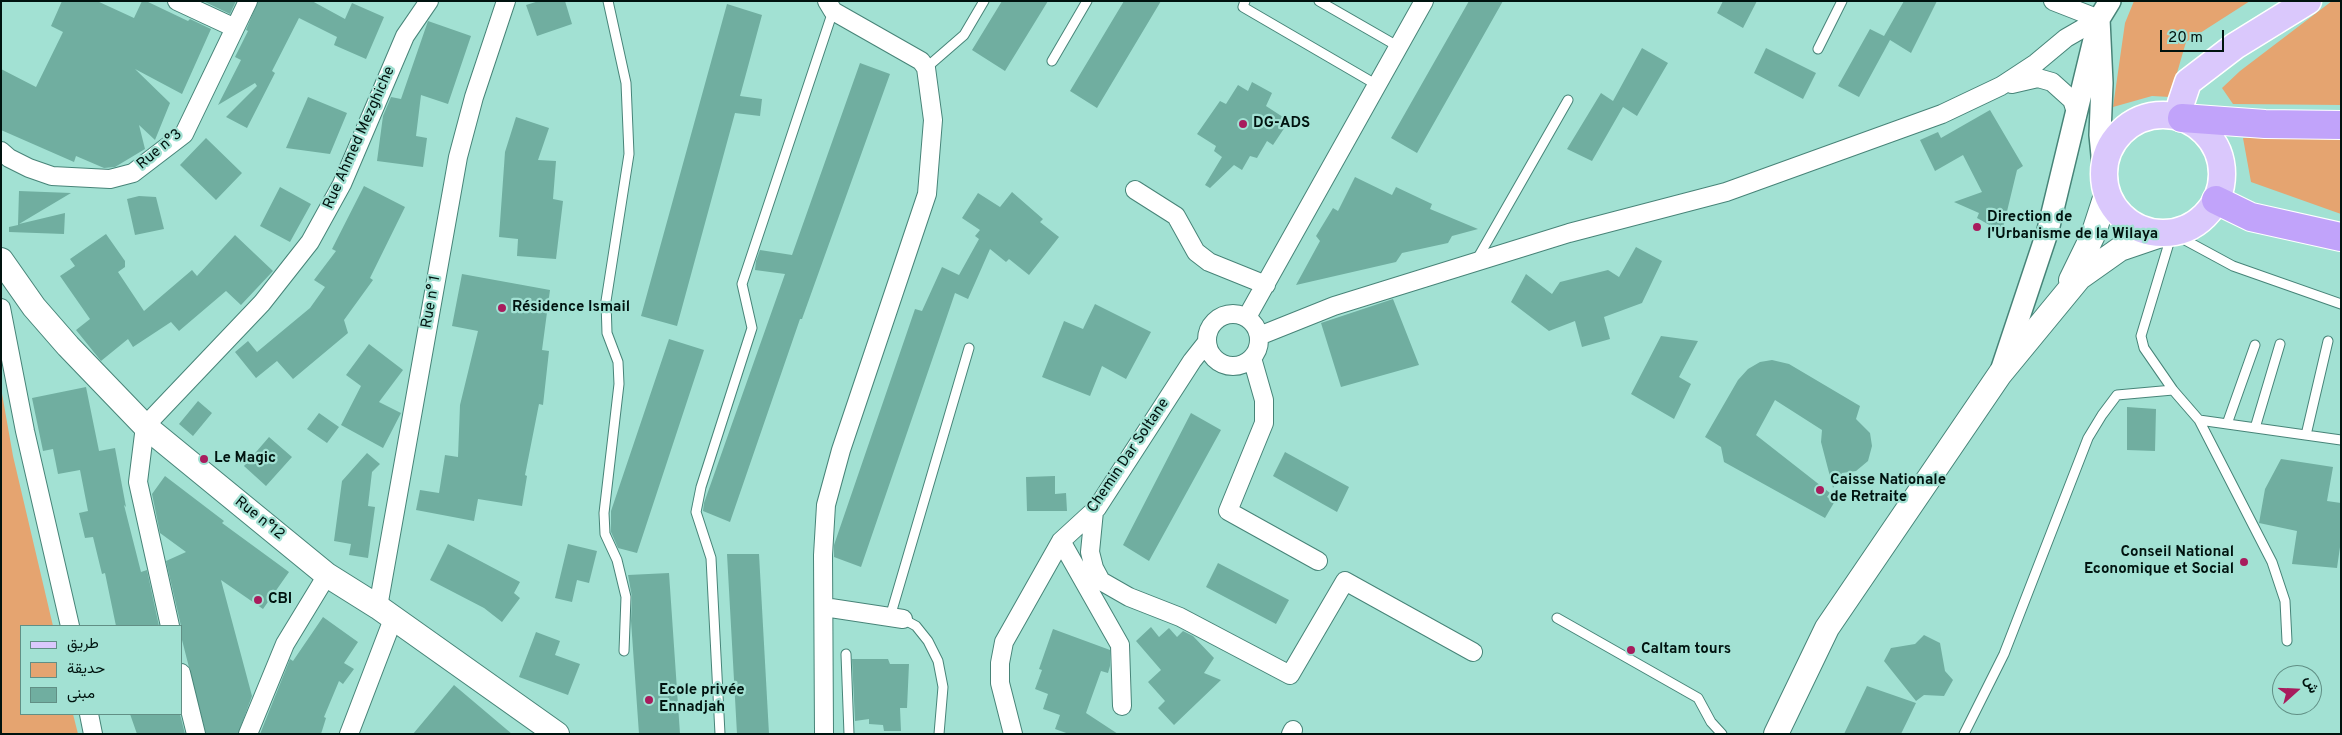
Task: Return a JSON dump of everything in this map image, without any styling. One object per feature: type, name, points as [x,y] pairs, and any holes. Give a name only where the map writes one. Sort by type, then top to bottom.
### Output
[{"type":"highway","points":[[2181,118],[2341,125]]},
{"type":"highway","points":[[2216,200],[2250,217],[2341,237]]},
{"type":"main road","points":[[2181,118],[2181,103],[2188,82],[2235,46],[2308,1]]},
{"type":"main road","points":[[1776,734],[1827,628],[2000,374],[2051,310],[2080,278],[2099,262],[2120,249],[2190,227],[2205,216],[2216,200],[2221,184],[2222,168],[2218,151],[2209,137],[2197,126],[2181,118],[2164,115],[2145,118],[2128,126],[2115,140],[2107,157],[2106,184],[2084,256],[2051,310]]},
{"type":"main road","points":[[2106,184],[2115,207],[2126,219],[2140,228],[2170,233]]},
{"type":"main road","name":"Rue n°12","points":[[1,260],[34,307],[68,346],[145,426],[327,575],[385,613],[550,731]]},
{"type":"street","points":[[177,1],[235,28]]},
{"type":"street","name":"Rue n°3","points":[[1,151],[9,158],[29,168],[52,176],[110,179],[133,173],[184,134],[248,1]]},
{"type":"street","name":"Rue Ahmed Mezghiche","points":[[145,426],[262,304],[310,242],[342,184],[405,36],[429,1]]},
{"type":"street","name":"Rue n° 1","points":[[349,734],[385,613],[458,157],[474,97],[506,1]]},
{"type":"street","points":[[1247,317],[1424,1]]},
{"type":"street","points":[[2053,1],[2099,19]]},
{"type":"street","points":[[2000,374],[2048,230],[2099,19],[2110,1]]},
{"type":"street","points":[[824,734],[823,555],[826,505],[841,450],[927,194],[933,120],[926,68],[921,61],[830,6]]},
{"type":"street","points":[[1260,336],[1334,306],[1569,233],[1726,192],[1942,114],[2002,86],[2036,63],[2066,38],[2099,19]]},
{"type":"street","points":[[2099,19],[2102,84],[2100,135],[2106,184]]},
{"type":"street","points":[[2002,86],[2038,78],[2052,82],[2072,100],[2076,115]]},
{"type":"street","points":[[1134,190],[1176,216],[1196,252],[1209,262],[1266,285]]},
{"type":"street","points":[[2024,303],[2027,309],[2036,315],[2041,316],[2051,310]]},
{"type":"street","points":[[1,308],[25,431],[70,625]]},
{"type":"street","points":[[1231,313],[1247,317],[1258,329],[1260,336],[1259,344],[1252,358],[1237,366],[1220,363],[1214,357],[1207,342],[1208,333],[1216,319],[1231,313]]},
{"type":"street","name":"Chemin Dar Soltane","points":[[1013,734],[1000,683],[1000,663],[1004,642],[1061,542],[1094,511],[1192,361],[1207,342]]},
{"type":"street","points":[[1252,358],[1264,400],[1264,423],[1228,511],[1318,561]]},
{"type":"street","points":[[145,426],[138,482],[170,625]]},
{"type":"street","points":[[1094,511],[1090,552],[1094,568],[1101,581],[1129,597],[1180,617],[1290,676],[1345,581],[1473,652]]},
{"type":"street","points":[[1061,542],[1120,645],[1122,706]]},
{"type":"street","points":[[248,734],[285,644],[327,575]]},
{"type":"street","points":[[824,607],[896,618]]},
{"type":"street","points":[[182,677],[196,734]]},
{"type":"street","points":[[89,715],[93,734]]},
{"type":"lane","points":[[608,1],[626,83],[629,154],[606,301],[607,333],[618,362],[619,384],[604,513],[605,534],[617,560],[626,597],[624,651]]},
{"type":"lane","points":[[926,68],[964,35],[984,1]]},
{"type":"lane","points":[[1052,62],[1087,1]]},
{"type":"lane","points":[[1245,1],[1243,7],[1377,85]]},
{"type":"lane","points":[[1320,1],[1399,46]]},
{"type":"lane","points":[[1818,49],[1842,1]]},
{"type":"lane","points":[[720,734],[711,558],[696,512],[701,487],[752,328],[742,284],[830,6]]},
{"type":"lane","points":[[1475,263],[1568,100]]},
{"type":"lane","points":[[2287,642],[2285,601],[2272,562],[2199,420],[2173,390],[2144,348],[2141,336],[2170,233],[2233,266],[2341,304]]},
{"type":"lane","points":[[2306,435],[2328,341]]},
{"type":"lane","points":[[2255,428],[2280,344]]},
{"type":"lane","points":[[2227,424],[2255,345]]},
{"type":"lane","points":[[939,734],[943,687],[938,661],[928,641],[916,626],[896,618],[969,348]]},
{"type":"lane","points":[[1964,734],[2004,654],[2088,438],[2117,395],[2173,390]]},
{"type":"lane","points":[[2199,420],[2341,440]]},
{"type":"lane","points":[[1557,618],[1698,698],[1711,722],[1722,734]]},
{"type":"lane","points":[[846,654],[849,734]]},
{"type":"green space","points":[[2134,1],[2250,1],[2186,42],[2170,97],[2152,96],[2113,107],[2125,23]]},
{"type":"green space","points":[[2332,1],[2341,1],[2341,105],[2233,104],[2222,88],[2240,71]]},
{"type":"green space","points":[[2341,135],[2341,214],[2251,182],[2243,138]]},
{"type":"green space","points":[[1,388],[13,456],[53,625],[20,625],[20,715],[73,715],[78,734],[1,734]]},
{"type":"building","points":[[62,1],[97,1],[134,18],[142,1],[146,1],[188,21],[190,19],[211,29],[182,94],[135,69],[170,103],[155,140],[139,125],[145,149],[115,167],[104,168],[76,156],[74,162],[1,130],[1,69],[36,87],[63,32],[51,26]]},
{"type":"building","points":[[203,1],[236,1],[230,14]]},
{"type":"building","points":[[258,1],[312,1],[345,19],[352,3],[384,17],[366,59],[334,45],[337,37],[299,18],[272,71],[275,73],[247,128],[226,117],[257,86],[255,83],[218,105],[241,60],[235,57],[248,31],[246,30]]},
{"type":"building","points":[[539,1],[565,1],[572,24],[537,36],[526,5]]},
{"type":"building","points":[[1002,1],[1048,1],[1005,71],[972,50]]},
{"type":"building","points":[[1124,1],[1161,1],[1097,108],[1070,91]]},
{"type":"building","points":[[1469,1],[1503,1],[1417,153],[1391,138]]},
{"type":"building","points":[[1723,1],[1757,1],[1743,28],[1717,13]]},
{"type":"building","points":[[1904,1],[1937,1],[1911,53],[1890,40],[1859,97],[1838,86],[1870,29],[1884,36]]},
{"type":"building","points":[[727,4],[762,15],[740,96],[762,99],[760,116],[735,113],[677,326],[641,316]]},
{"type":"building","points":[[428,21],[471,36],[448,104],[421,95],[416,136],[427,138],[423,167],[377,161],[383,116],[391,97],[401,99]]},
{"type":"building","points":[[1642,48],[1668,63],[1637,116],[1623,107],[1592,161],[1567,149],[1601,93],[1613,101]]},
{"type":"building","points":[[1766,48],[1816,73],[1803,99],[1754,73]]},
{"type":"building","points":[[860,63],[890,74],[802,319],[800,319],[730,522],[703,511],[704,503],[785,274],[755,270],[756,261],[760,250],[792,255]]},
{"type":"building","name":"DG-ADS","points":[[1252,82],[1272,93],[1266,106],[1289,121],[1273,145],[1267,141],[1257,158],[1250,156],[1242,170],[1234,165],[1210,188],[1205,185],[1222,157],[1214,151],[1216,146],[1197,134],[1220,101],[1226,104],[1238,85],[1248,91]]},
{"type":"building","points":[[308,97],[347,113],[330,154],[286,148]]},
{"type":"building","points":[[1990,110],[2023,166],[2017,170],[2002,232],[1977,218],[1979,213],[1954,202],[1982,192],[1963,155],[1935,171],[1920,140],[1938,132],[1941,138]]},
{"type":"building","points":[[516,117],[549,128],[538,160],[556,161],[553,199],[563,201],[556,259],[517,256],[518,239],[499,237],[505,152]]},
{"type":"building","points":[[206,138],[242,173],[216,200],[180,165]]},
{"type":"building","points":[[1355,177],[1392,195],[1396,187],[1432,204],[1430,209],[1478,229],[1452,236],[1448,243],[1402,253],[1396,262],[1296,285],[1320,241],[1316,236],[1333,208],[1338,211]]},
{"type":"building","points":[[364,186],[405,207],[370,278],[373,280],[344,320],[348,333],[293,379],[277,361],[256,378],[235,352],[248,341],[257,352],[310,308],[325,287],[314,280],[336,251],[332,249]]},
{"type":"building","points":[[280,187],[311,204],[290,242],[260,226]]},
{"type":"building","points":[[19,191],[71,193],[19,224],[65,213],[64,234],[9,232],[9,227],[18,225]]},
{"type":"building","points":[[1012,192],[1043,219],[1040,222],[1059,237],[1029,275],[1009,259],[1006,262],[990,249],[968,299],[955,293],[861,567],[834,557],[834,545],[915,309],[922,311],[942,267],[959,275],[979,239],[975,236],[980,230],[962,218],[978,193],[1000,207]]},
{"type":"building","points":[[139,196],[156,197],[164,229],[135,235],[127,199]]},
{"type":"building","points":[[106,234],[125,261],[125,267],[118,272],[144,311],[192,270],[197,276],[235,235],[273,271],[241,305],[226,291],[179,331],[171,322],[133,347],[128,339],[101,361],[76,330],[90,319],[60,276],[75,266],[70,259]]},
{"type":"building","points":[[1636,247],[1662,261],[1642,303],[1604,317],[1610,339],[1582,347],[1575,321],[1549,331],[1511,302],[1526,274],[1552,294],[1560,282],[1608,270],[1619,277]]},
{"type":"building","points":[[462,274],[550,290],[542,350],[549,351],[543,405],[539,404],[525,475],[527,476],[522,506],[478,499],[474,521],[416,510],[420,490],[439,493],[445,455],[458,457],[460,405],[478,331],[452,326]]},
{"type":"building","points":[[1393,299],[1419,365],[1341,387],[1321,323]]},
{"type":"building","points":[[1095,304],[1151,332],[1126,379],[1102,366],[1090,396],[1042,377],[1064,321],[1083,329]]},
{"type":"building","points":[[1661,336],[1698,341],[1679,377],[1691,384],[1674,419],[1631,394]]},
{"type":"building","points":[[669,339],[704,350],[637,553],[618,548],[611,532],[611,511]]},
{"type":"building","points":[[369,344],[403,370],[379,402],[401,413],[383,448],[341,425],[361,386],[346,375]]},
{"type":"building","points":[[1772,360],[1789,364],[1860,406],[1856,419],[1870,433],[1872,446],[1868,461],[1856,471],[1842,473],[1833,488],[1821,442],[1822,430],[1775,400],[1756,435],[1830,493],[1827,497],[1835,501],[1825,518],[1724,462],[1721,447],[1705,437],[1738,380],[1748,369],[1760,362]]},
{"type":"building","points":[[86,387],[99,451],[115,448],[126,507],[124,505],[141,572],[147,570],[159,625],[116,625],[105,573],[102,574],[93,537],[85,538],[79,513],[88,511],[80,470],[58,474],[53,449],[43,451],[32,398]]},
{"type":"building","points":[[198,401],[212,413],[193,436],[179,424]]},
{"type":"building","points":[[2127,407],[2156,409],[2155,451],[2127,450]]},
{"type":"building","points":[[319,413],[339,427],[327,443],[307,429]]},
{"type":"building","points":[[1191,413],[1221,430],[1149,561],[1123,545]]},
{"type":"building","points":[[269,437],[292,457],[266,486],[244,466]]},
{"type":"building","points":[[1285,452],[1349,487],[1337,512],[1273,476]]},
{"type":"building","points":[[367,453],[380,464],[372,472],[368,506],[375,507],[368,558],[349,555],[351,544],[334,541],[342,481]]},
{"type":"building","points":[[2281,459],[2333,467],[2327,501],[2341,503],[2341,540],[2337,568],[2292,564],[2297,531],[2259,523],[2265,489]]},
{"type":"building","points":[[165,476],[224,521],[222,523],[289,572],[263,609],[221,580],[252,696],[238,734],[206,734],[182,640],[182,625],[166,561],[186,552],[160,533],[152,494]]},
{"type":"building","points":[[1055,476],[1055,494],[1066,493],[1067,511],[1027,511],[1026,477]]},
{"type":"building","points":[[448,544],[520,582],[514,593],[520,598],[502,622],[484,608],[430,580]]},
{"type":"building","points":[[568,544],[597,551],[589,583],[577,580],[572,602],[555,598]]},
{"type":"building","points":[[727,554],[759,554],[769,734],[737,734]]},
{"type":"building","points":[[1218,563],[1289,600],[1276,624],[1206,587]]},
{"type":"building","points":[[669,573],[680,734],[639,734],[631,621],[632,597],[628,575]]},
{"type":"building","points":[[323,617],[358,642],[344,663],[354,669],[343,684],[339,681],[324,717],[326,718],[321,734],[260,734],[290,659],[293,661]]},
{"type":"building","points":[[1151,627],[1159,637],[1169,628],[1177,637],[1183,631],[1193,636],[1214,658],[1204,673],[1221,680],[1174,725],[1158,708],[1165,701],[1148,682],[1161,670],[1136,641]]},
{"type":"building","points":[[1053,629],[1110,650],[1108,673],[1101,671],[1086,713],[1118,734],[1069,734],[1055,729],[1060,715],[1043,709],[1048,694],[1035,689],[1042,670],[1039,669]]},
{"type":"building","points":[[536,632],[560,641],[555,655],[580,664],[568,695],[519,677]]},
{"type":"building","points":[[1924,635],[1940,643],[1945,671],[1953,680],[1944,696],[1924,695],[1916,701],[1884,661],[1891,648],[1915,644]]},
{"type":"building","points":[[852,659],[888,659],[890,664],[909,664],[907,708],[900,708],[901,731],[884,731],[883,725],[869,724],[869,719],[855,721]]},
{"type":"building","points":[[454,685],[512,734],[413,734]]},
{"type":"building","points":[[1867,686],[1916,703],[1901,734],[1844,734]]},
{"type":"building","points":[[130,715],[180,715],[185,734],[137,734]]},
{"type":"place","name":"DG-ADS","points":[[1243,124]]},
{"type":"place","name":"Direction de l'Urbanisme de la Wilaya","points":[[1977,227]]},
{"type":"place","name":"Résidence Ismail","points":[[502,308]]},
{"type":"place","name":"Le Magic","points":[[204,459]]},
{"type":"place","name":"Caisse Nationale de Retraite","points":[[1820,490]]},
{"type":"place","name":"Conseil National Economique et Social","points":[[2244,562]]},
{"type":"place","name":"CBI","points":[[258,600]]},
{"type":"place","name":"Caltam tours","points":[[1631,650]]},
{"type":"place","name":"Ecole privée Ennadjah","points":[[649,700]]}]
